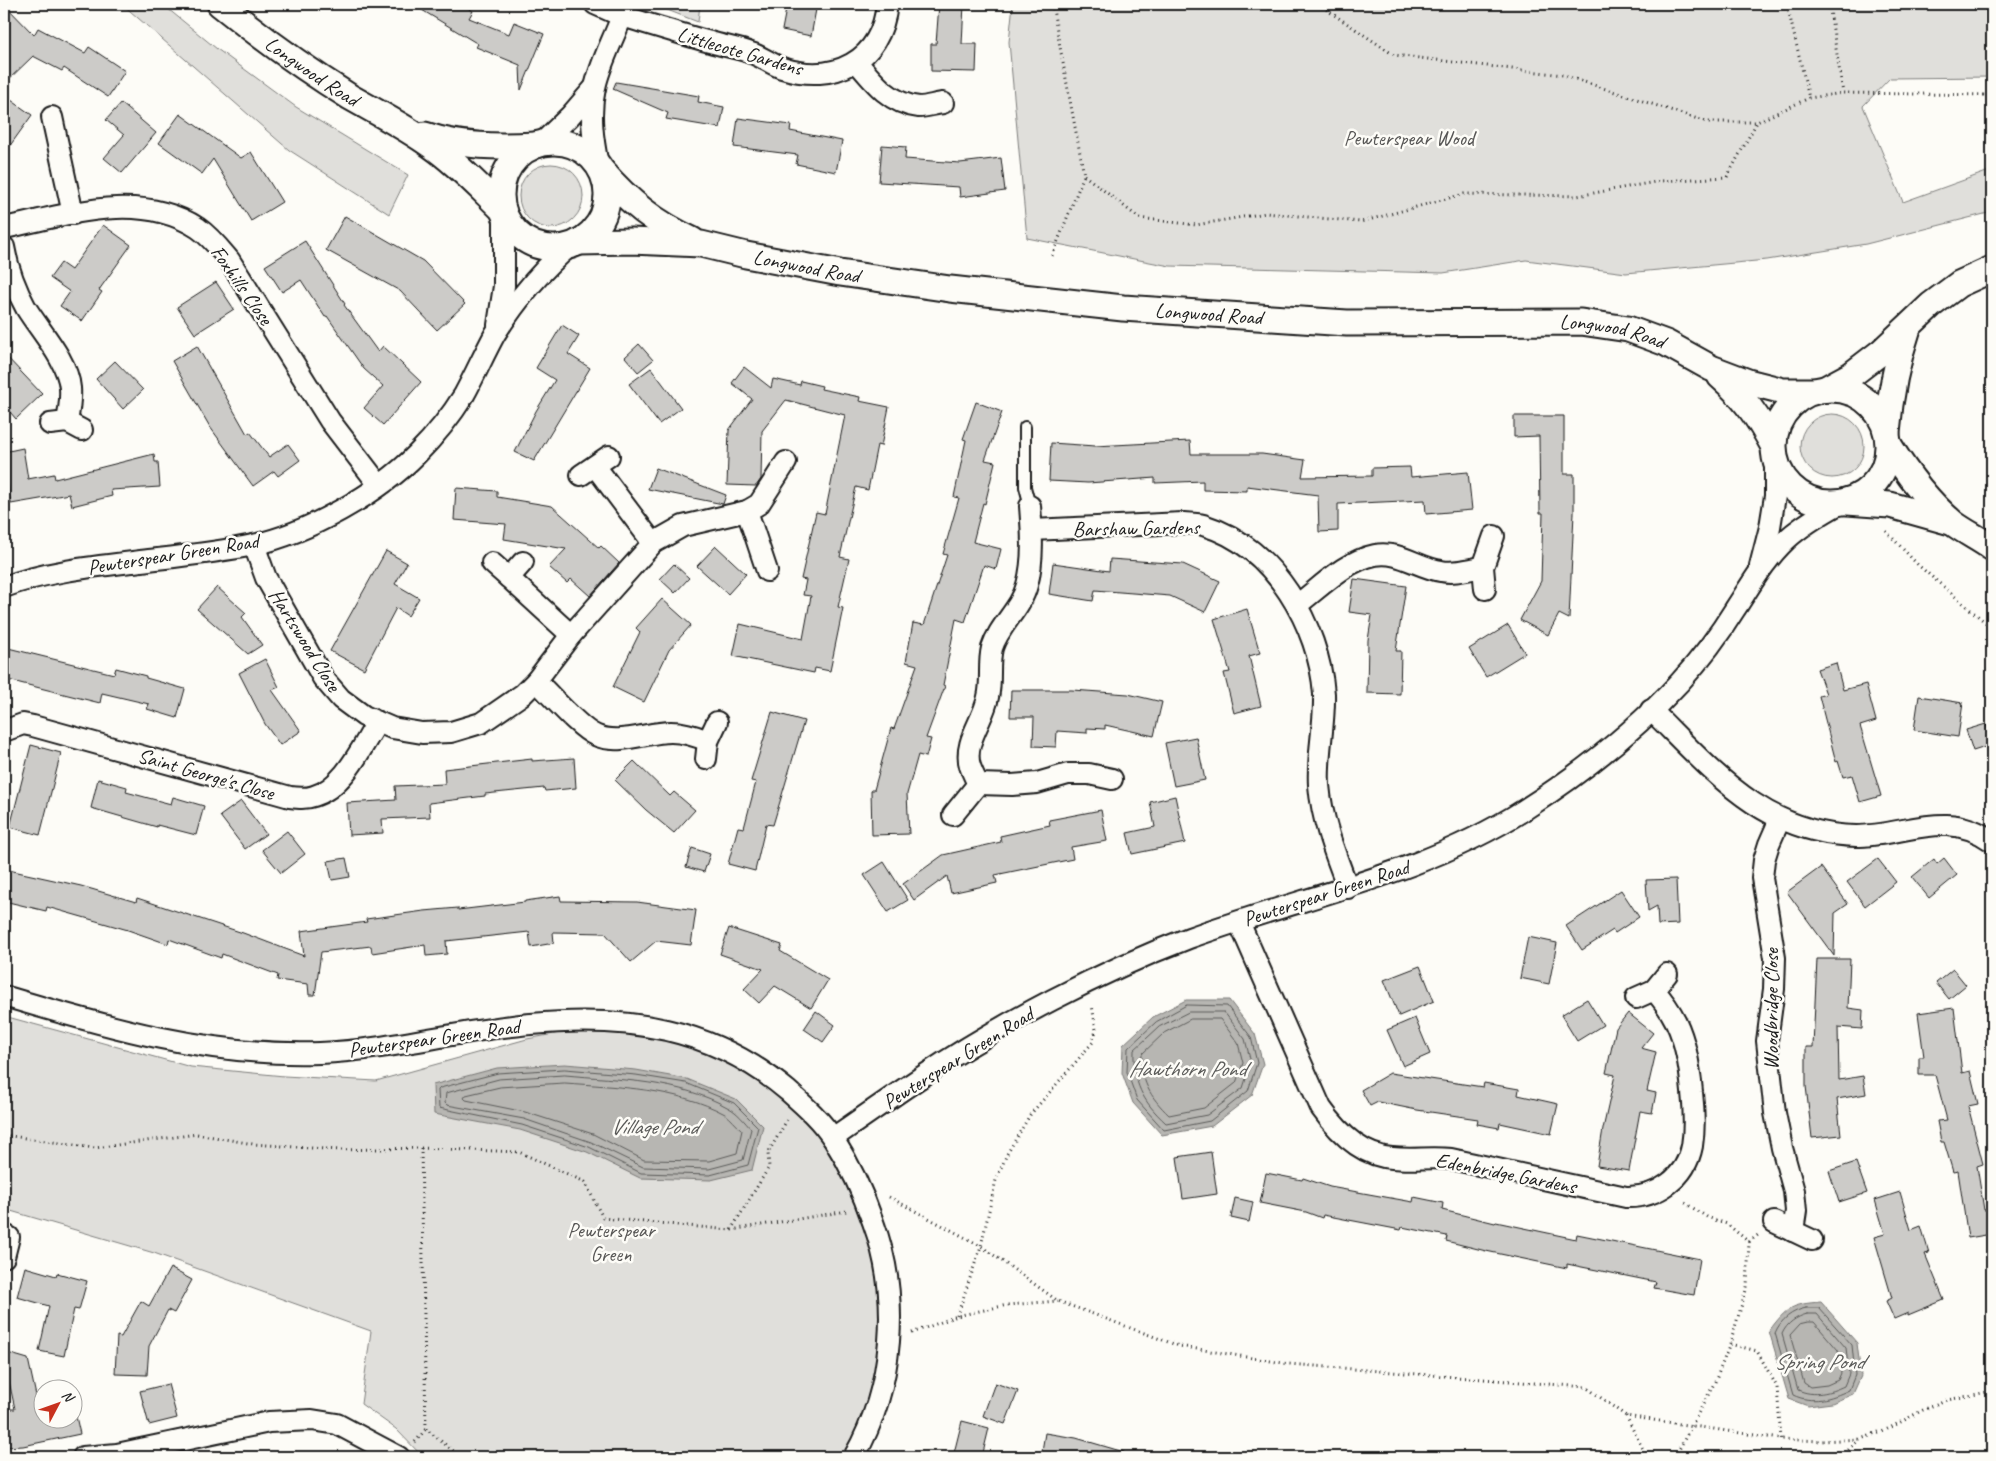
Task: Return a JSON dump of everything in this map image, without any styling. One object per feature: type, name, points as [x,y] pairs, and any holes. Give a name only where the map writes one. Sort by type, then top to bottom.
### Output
[{"type":"street","name":"Longwood Road","points":[[220,4],[296,61],[351,97],[408,129],[434,147],[463,171],[504,212]]},
{"type":"street","name":"Littlecote Gardens","points":[[595,4],[622,16],[751,53],[781,67],[805,72],[834,71],[857,62],[871,47],[882,28],[887,4]]},
{"type":"street","points":[[600,168],[588,154],[575,146],[558,142],[539,144],[525,150],[512,162],[504,177],[501,193],[504,212],[510,225],[522,238],[537,246],[554,248],[575,244],[598,225],[605,211],[607,195],[605,179],[600,168],[593,140],[592,106],[595,87],[622,16]]},
{"type":"street","points":[[857,62],[876,86],[898,101],[920,107],[943,103]]},
{"type":"street","points":[[539,144],[570,116],[595,87]]},
{"type":"street","points":[[52,117],[73,214]]},
{"type":"street","name":"Longwood Road","points":[[408,129],[439,140],[473,145],[499,147],[539,144]]},
{"type":"street","name":"Longwood Road","points":[[600,168],[624,196],[650,217],[676,233],[701,244],[746,255],[840,273],[950,289],[1123,308],[1347,323],[1581,322],[1628,329],[1666,343],[1711,368],[1748,382],[1784,390],[1819,390]]},
{"type":"street","name":"Foxhills Close","points":[[4,228],[117,207],[158,211],[178,218],[198,229],[215,243],[230,261],[330,421],[379,485]]},
{"type":"street","name":"Pewterspear Green Road","points":[[495,334],[501,312],[504,286],[504,212]]},
{"type":"street","name":"Longwood Road","points":[[575,244],[631,241],[701,244]]},
{"type":"street","name":"Pewterspear Green Road","points":[[4,587],[67,571],[254,545],[321,520],[350,505],[379,485],[416,455],[444,424],[463,396],[495,334],[544,269],[575,244]]},
{"type":"street","points":[[4,247],[6,262],[13,282],[26,307],[66,371],[70,387],[70,405],[66,426]]},
{"type":"street","points":[[1954,524],[1890,505],[1826,504],[1806,498],[1790,486],[1778,470],[1774,451],[1776,428],[1785,412],[1798,399],[1851,375],[1881,352],[1931,305],[1960,284],[1992,269]]},
{"type":"street","points":[[1843,503],[1856,498],[1871,488],[1882,474],[1888,458],[1890,399],[1896,364],[1908,328]]},
{"type":"street","name":"Longwood Road","points":[[1711,368],[1739,393],[1760,420],[1774,451]]},
{"type":"street","points":[[1819,390],[1838,389],[1855,394],[1870,403],[1880,416],[1888,438],[1906,473],[1924,495],[1954,524],[1992,548]]},
{"type":"street","name":"Pewterspear Green Road","points":[[1758,571],[1770,527],[1775,496],[1774,451]]},
{"type":"street","name":"Hartswood Close","points":[[254,545],[266,578],[323,678],[341,699],[377,723],[392,728],[422,733],[459,730],[481,723],[523,694],[571,635],[653,543],[683,526],[747,511],[759,504],[786,462]]},
{"type":"street","points":[[595,466],[653,543]]},
{"type":"street","name":"Pewterspear Green Road","points":[[833,1138],[934,1069],[1001,1028],[1089,982],[1189,938],[1348,888],[1423,861],[1479,836],[1524,810],[1572,777],[1652,710],[1680,682],[1711,644],[1758,571],[1786,540],[1813,519],[1843,503]]},
{"type":"street","points":[[978,784],[970,765],[968,752],[972,737],[989,697],[992,648],[1027,588],[1030,572],[1032,530],[1030,506]]},
{"type":"street","points":[[747,511],[767,571]]},
{"type":"street","name":"Barshaw Gardens","points":[[1032,530],[1183,523],[1204,525],[1238,540],[1268,565],[1298,605],[1309,628],[1321,671],[1324,695],[1319,785],[1327,831],[1348,888]]},
{"type":"street","points":[[1485,589],[1483,567],[1494,536]]},
{"type":"street","points":[[1298,605],[1347,567],[1376,555],[1390,554],[1442,571],[1457,572],[1483,567]]},
{"type":"street","points":[[508,578],[523,562]]},
{"type":"street","points":[[492,563],[571,635]]},
{"type":"street","points":[[536,680],[585,729],[595,735],[606,738],[671,732],[685,733],[707,750],[717,722]]},
{"type":"street","points":[[1652,710],[1726,783],[1750,802],[1780,819],[1806,828],[1855,836],[1884,834],[1938,824],[1953,824],[1983,834],[1992,841]]},
{"type":"street","name":"Saint George's Close","points":[[4,731],[23,724],[33,726],[290,797],[304,798],[315,796],[335,783],[377,723]]},
{"type":"street","points":[[978,784],[1012,785],[1037,783],[1068,774],[1089,774],[1114,781]]},
{"type":"street","points":[[953,815],[978,784]]},
{"type":"street","name":"Woodbridge Close","points":[[1780,819],[1764,860],[1762,878],[1775,958],[1774,989],[1767,1041],[1775,1113],[1794,1191],[1796,1211],[1793,1231]]},
{"type":"street","name":"Edenbridge Gardens","points":[[1239,922],[1321,1108],[1331,1122],[1358,1147],[1374,1155],[1392,1158],[1451,1158],[1626,1197],[1639,1198],[1652,1194],[1664,1187],[1677,1176],[1687,1162],[1692,1147],[1694,1110],[1691,1072],[1676,1022],[1666,1004],[1654,990]]},
{"type":"street","points":[[1636,998],[1654,990],[1667,974]]},
{"type":"street","name":"Pewterspear Green Road","points":[[4,996],[109,1027],[185,1044],[273,1052],[319,1052],[375,1048],[495,1028],[572,1021],[607,1021],[643,1024],[678,1032],[708,1042],[738,1056],[761,1070],[800,1102],[817,1118],[833,1138],[852,1172],[873,1220],[883,1252],[890,1323],[885,1373],[875,1408],[854,1457]]},
{"type":"street","points":[[1774,1222],[1812,1240]]},
{"type":"street","points":[[4,1235],[9,1237],[4,1257]]},
{"type":"street","points":[[83,1457],[117,1454],[269,1422],[312,1420],[337,1424],[399,1457]]},
{"type":"lane","points":[[1025,427],[1025,487],[1030,506]]},
{"type":"path","points":[[1052,4],[1084,175],[1052,256]]},
{"type":"path","points":[[1318,4],[1394,55],[1563,75],[1707,122],[1757,122],[1809,98],[1843,93],[1992,95]]},
{"type":"path","points":[[1781,4],[1789,13],[1809,98]]},
{"type":"path","points":[[1830,4],[1843,93]]},
{"type":"path","points":[[1084,175],[1139,218],[1196,225],[1266,213],[1362,222],[1464,194],[1577,196],[1661,181],[1728,177],[1757,122]]},
{"type":"path","points":[[1886,531],[1918,565],[1992,628]]},
{"type":"path","points":[[957,1316],[981,1246],[998,1174],[1018,1134],[1038,1104],[1083,1056],[1093,1042],[1096,1030],[1089,982]]},
{"type":"path","points":[[731,1230],[769,1167],[768,1153],[788,1117]]},
{"type":"path","points":[[4,1135],[95,1148],[198,1134],[253,1144],[340,1150],[421,1148],[518,1152],[585,1182],[603,1218],[731,1230],[850,1211]]},
{"type":"path","points":[[421,1148],[426,1429],[461,1457]]},
{"type":"path","points":[[1664,1187],[1691,1208],[1707,1217],[1727,1224],[1749,1242],[1746,1286],[1730,1344],[1715,1382],[1675,1457]]},
{"type":"path","points":[[889,1197],[981,1246],[1058,1302],[1179,1346],[1288,1364],[1586,1388],[1626,1416],[1781,1439],[1821,1441],[1860,1439],[1882,1432],[1943,1401],[1992,1391]]},
{"type":"path","points":[[911,1333],[957,1316],[1007,1305],[1058,1302]]},
{"type":"path","points":[[1730,1344],[1757,1351],[1777,1387],[1781,1439]]},
{"type":"path","points":[[1626,1416],[1647,1457]]},
{"type":"path","points":[[1841,1457],[1860,1439]]},
{"type":"green space","points":[[122,4],[162,4],[217,49],[296,107],[408,175],[389,214],[289,150]]},
{"type":"green space","points":[[652,4],[700,4],[698,22]]},
{"type":"green space","name":"Pewterspear Wood","points":[[1013,4],[1992,4],[1992,77],[1890,78],[1863,106],[1903,202],[1992,170],[1992,212],[1866,244],[1767,260],[1626,273],[1526,260],[1443,273],[1170,266],[1027,238],[1009,42]]},
{"type":"green space","points":[[551,164],[563,167],[574,173],[580,184],[583,196],[580,208],[574,219],[563,225],[551,228],[539,225],[528,219],[522,208],[519,196],[522,184],[528,173],[539,167]]},
{"type":"green space","points":[[1832,414],[1850,420],[1858,428],[1864,446],[1858,464],[1850,472],[1832,478],[1814,472],[1806,464],[1800,446],[1806,428],[1814,420]]},
{"type":"green space","name":"Pewterspear Green","points":[[4,1016],[191,1067],[284,1076],[376,1081],[527,1039],[608,1024],[687,1039],[779,1086],[834,1138],[893,1311],[861,1457],[423,1457],[396,1429],[361,1404],[371,1331],[154,1253],[4,1209]]},
{"type":"water","name":"Hawthorn Pond","points":[[1186,1000],[1229,1000],[1255,1034],[1263,1064],[1252,1095],[1212,1126],[1162,1135],[1133,1103],[1122,1073],[1123,1045],[1153,1017]]},
{"type":"water","name":"Village Pond","points":[[565,1064],[636,1070],[687,1079],[736,1099],[763,1126],[752,1170],[711,1180],[640,1178],[587,1152],[520,1130],[434,1114],[433,1085],[497,1068]]},
{"type":"water","name":"Spring Pond","points":[[1821,1302],[1857,1343],[1861,1376],[1853,1394],[1832,1403],[1808,1406],[1789,1399],[1769,1331],[1791,1308],[1803,1304]]},
{"type":"building","points":[[4,4],[34,35],[38,28],[85,53],[89,47],[125,71],[108,97],[64,68],[62,71],[33,56],[4,84]]},
{"type":"building","points":[[412,4],[461,4],[473,11],[469,18],[509,34],[514,22],[544,34],[521,90],[520,65],[476,47],[478,44]]},
{"type":"building","points":[[787,4],[817,4],[811,36],[782,30]]},
{"type":"building","points":[[939,4],[964,4],[962,44],[977,44],[976,72],[931,71],[931,44],[936,44]]},
{"type":"building","points":[[616,82],[699,96],[698,102],[724,107],[720,128],[666,119],[668,113],[613,89]]},
{"type":"building","points":[[4,95],[32,115],[4,154]]},
{"type":"building","points":[[121,103],[156,133],[122,173],[104,158],[124,135],[106,120]]},
{"type":"building","points":[[180,114],[241,158],[251,152],[282,202],[251,221],[213,159],[202,174],[159,143]]},
{"type":"building","points":[[738,118],[791,125],[790,131],[842,141],[836,172],[796,164],[798,155],[734,147]]},
{"type":"building","points":[[882,145],[906,147],[905,159],[960,163],[1001,158],[1005,191],[960,197],[959,187],[879,182]]},
{"type":"building","points":[[345,216],[423,261],[465,304],[437,330],[400,291],[326,250]]},
{"type":"building","points":[[103,225],[131,245],[99,290],[102,292],[82,321],[60,306],[70,292],[50,278],[61,263],[71,270]]},
{"type":"building","points":[[305,241],[344,305],[378,352],[383,346],[421,382],[383,425],[364,408],[383,386],[364,369],[327,316],[325,317],[301,280],[282,292],[265,266]]},
{"type":"building","points":[[216,282],[234,309],[195,334],[177,307]]},
{"type":"building","points":[[562,325],[579,336],[568,354],[590,368],[534,461],[515,452],[536,411],[555,380],[536,368]]},
{"type":"building","points":[[639,344],[653,360],[638,372],[625,357]]},
{"type":"building","points":[[197,346],[247,434],[250,432],[269,457],[288,444],[300,460],[278,476],[274,471],[253,486],[210,427],[172,361]]},
{"type":"building","points":[[4,354],[42,394],[16,419],[4,405]]},
{"type":"building","points":[[115,361],[143,390],[123,409],[96,379]]},
{"type":"building","points":[[744,367],[771,388],[773,379],[800,385],[801,381],[822,386],[821,389],[860,397],[859,401],[889,407],[881,446],[877,445],[868,490],[856,487],[840,557],[849,559],[838,607],[843,608],[830,671],[815,668],[814,673],[733,656],[740,624],[803,639],[811,596],[803,595],[806,580],[801,579],[816,512],[825,514],[845,415],[786,400],[762,431],[761,479],[756,486],[727,485],[729,430],[752,399],[732,383]]},
{"type":"building","points":[[651,368],[681,408],[659,424],[629,384]]},
{"type":"building","points":[[976,402],[1002,412],[985,460],[995,462],[973,542],[1001,549],[996,569],[984,565],[965,622],[956,619],[943,685],[945,686],[926,738],[931,739],[926,757],[918,755],[907,794],[909,834],[872,835],[871,790],[874,790],[891,728],[894,729],[917,665],[906,662],[913,623],[924,625],[947,555],[943,554],[959,498],[954,497],[966,440],[963,439]]},
{"type":"building","points":[[1514,416],[1564,416],[1564,474],[1574,474],[1569,619],[1559,614],[1548,635],[1520,620],[1541,581],[1543,513],[1540,513],[1539,436],[1514,437]]},
{"type":"building","points":[[1190,441],[1191,454],[1262,454],[1305,460],[1302,477],[1372,476],[1372,468],[1410,467],[1411,477],[1468,472],[1472,510],[1426,514],[1425,500],[1338,504],[1338,531],[1319,532],[1318,495],[1247,486],[1247,491],[1203,490],[1203,481],[1155,483],[1155,478],[1088,483],[1049,481],[1051,443],[1095,446]]},
{"type":"building","points":[[23,448],[28,479],[54,474],[55,479],[154,454],[155,462],[158,462],[160,487],[111,490],[112,496],[72,506],[69,494],[11,504],[4,464],[4,452]]},
{"type":"building","points":[[656,468],[726,495],[723,504],[648,489]]},
{"type":"building","points":[[456,488],[497,491],[497,497],[552,506],[599,548],[601,546],[619,563],[590,596],[571,579],[567,583],[549,567],[566,549],[504,539],[506,524],[454,520]]},
{"type":"building","points":[[716,546],[746,574],[728,594],[697,566]]},
{"type":"building","points":[[386,551],[407,563],[395,584],[419,598],[408,616],[396,608],[364,669],[330,651]]},
{"type":"building","points":[[1110,559],[1183,564],[1220,581],[1205,612],[1170,596],[1095,590],[1093,601],[1049,594],[1053,563],[1109,571]]},
{"type":"building","points":[[674,564],[689,578],[675,593],[660,579]]},
{"type":"building","points":[[1354,579],[1406,586],[1396,651],[1401,651],[1400,694],[1367,693],[1368,640],[1372,615],[1349,612]]},
{"type":"building","points":[[217,587],[246,613],[242,617],[262,645],[248,654],[197,609]]},
{"type":"building","points":[[662,599],[691,625],[669,650],[644,702],[613,687],[640,632],[636,628]]},
{"type":"building","points":[[1247,609],[1260,653],[1249,656],[1261,706],[1234,713],[1224,673],[1230,672],[1214,619]]},
{"type":"building","points":[[1508,625],[1525,653],[1486,677],[1469,649]]},
{"type":"building","points":[[4,647],[114,674],[116,668],[185,689],[177,718],[147,709],[149,704],[102,693],[100,703],[4,679]]},
{"type":"building","points":[[265,659],[279,687],[272,690],[301,731],[280,745],[265,724],[239,673]]},
{"type":"building","points":[[1836,663],[1843,690],[1866,684],[1876,721],[1860,726],[1881,796],[1860,802],[1852,775],[1843,777],[1838,761],[1836,762],[1819,696],[1826,694],[1817,669]]},
{"type":"building","points":[[1011,690],[1072,690],[1128,694],[1162,702],[1154,736],[1105,725],[1105,729],[1087,728],[1087,733],[1057,731],[1056,747],[1033,746],[1034,717],[1010,717]]},
{"type":"building","points":[[1919,696],[1963,703],[1958,737],[1914,730]]},
{"type":"building","points":[[772,712],[804,721],[773,825],[766,824],[755,871],[728,864],[738,827],[744,828],[756,782],[751,781]]},
{"type":"building","points":[[1986,724],[1992,745],[1973,751],[1966,730]]},
{"type":"building","points":[[1196,737],[1205,780],[1174,786],[1165,743]]},
{"type":"building","points":[[31,745],[61,753],[40,835],[10,827]]},
{"type":"building","points":[[574,758],[576,788],[545,791],[544,788],[485,794],[485,796],[429,803],[430,817],[382,819],[383,833],[349,835],[347,803],[396,800],[395,786],[445,784],[444,769],[532,759],[532,761]]},
{"type":"building","points":[[634,761],[670,796],[674,792],[695,810],[674,833],[646,810],[615,780]]},
{"type":"building","points":[[98,779],[127,787],[126,792],[171,804],[173,797],[204,806],[196,835],[157,825],[157,827],[91,808]]},
{"type":"building","points":[[1175,796],[1185,843],[1132,854],[1127,833],[1155,827],[1150,802]]},
{"type":"building","points":[[241,801],[266,834],[245,849],[220,816]]},
{"type":"building","points":[[1101,810],[1107,841],[1071,847],[1073,859],[995,875],[997,883],[951,893],[947,876],[914,900],[903,884],[943,855],[1001,842],[1000,836],[1050,825],[1049,820]]},
{"type":"building","points":[[287,831],[305,854],[281,873],[262,850]]},
{"type":"building","points":[[692,848],[710,854],[704,872],[686,867]]},
{"type":"building","points":[[346,858],[350,877],[332,880],[328,861]]},
{"type":"building","points":[[1944,858],[1957,875],[1929,898],[1912,877],[1934,859],[1937,864]]},
{"type":"building","points":[[1878,859],[1896,882],[1865,906],[1847,882]]},
{"type":"building","points":[[884,862],[908,900],[888,912],[864,875]]},
{"type":"building","points":[[1821,867],[1848,904],[1835,913],[1834,956],[1787,892]]},
{"type":"building","points":[[4,869],[81,886],[136,902],[137,898],[243,933],[304,956],[301,931],[367,922],[366,919],[424,911],[458,908],[458,910],[560,896],[561,901],[637,902],[696,910],[691,945],[656,941],[631,962],[605,933],[553,932],[554,943],[531,947],[529,932],[446,941],[447,954],[426,956],[425,945],[372,953],[371,946],[321,952],[315,995],[309,995],[308,984],[277,980],[278,975],[222,954],[221,958],[169,939],[168,944],[128,930],[47,907],[46,911],[4,901]]},
{"type":"building","points":[[1676,879],[1678,924],[1658,925],[1657,906],[1648,911],[1646,880]]},
{"type":"building","points":[[1621,890],[1639,917],[1615,933],[1613,930],[1582,950],[1566,926]]},
{"type":"building","points":[[729,928],[782,945],[780,951],[828,980],[811,1008],[775,986],[759,1003],[744,989],[763,969],[720,954]]},
{"type":"building","points":[[1528,937],[1557,943],[1549,984],[1520,978]]},
{"type":"building","points":[[1817,959],[1850,959],[1848,1008],[1863,1010],[1862,1029],[1838,1027],[1839,1080],[1863,1076],[1866,1094],[1837,1099],[1841,1135],[1812,1138],[1806,1086],[1806,1047],[1813,1047]]},
{"type":"building","points":[[1420,966],[1434,1001],[1399,1016],[1384,980]]},
{"type":"building","points":[[1953,969],[1966,985],[1949,999],[1936,983]]},
{"type":"building","points":[[1587,999],[1603,1025],[1577,1041],[1561,1015]]},
{"type":"building","points":[[1954,1008],[1962,1073],[1970,1071],[1978,1104],[1968,1106],[1983,1164],[1977,1166],[1984,1210],[1992,1209],[1992,1234],[1968,1238],[1958,1171],[1953,1172],[1944,1142],[1941,1142],[1937,1121],[1947,1120],[1935,1075],[1919,1075],[1919,1057],[1924,1057],[1918,1013]]},
{"type":"building","points":[[816,1011],[835,1025],[823,1042],[804,1029]]},
{"type":"building","points":[[1628,1013],[1653,1033],[1641,1048],[1656,1052],[1647,1091],[1656,1093],[1652,1113],[1640,1111],[1629,1171],[1597,1166],[1615,1075],[1606,1073],[1616,1028]]},
{"type":"building","points":[[1415,1018],[1430,1054],[1403,1066],[1387,1030]]},
{"type":"building","points":[[1390,1073],[1483,1087],[1484,1083],[1519,1089],[1518,1095],[1558,1104],[1551,1134],[1500,1123],[1499,1128],[1477,1124],[1478,1119],[1378,1102],[1370,1106],[1361,1090]]},
{"type":"building","points":[[1211,1152],[1217,1194],[1183,1199],[1177,1157]]},
{"type":"building","points":[[1856,1162],[1867,1193],[1839,1202],[1829,1171]]},
{"type":"building","points":[[1266,1173],[1302,1180],[1303,1178],[1330,1187],[1413,1202],[1414,1197],[1443,1203],[1442,1210],[1495,1223],[1576,1239],[1577,1234],[1700,1259],[1694,1295],[1654,1288],[1656,1282],[1567,1264],[1567,1268],[1486,1251],[1446,1241],[1447,1236],[1402,1227],[1401,1230],[1323,1215],[1322,1218],[1306,1212],[1260,1203]]},
{"type":"building","points":[[1900,1192],[1911,1230],[1921,1226],[1929,1253],[1925,1254],[1944,1300],[1894,1319],[1886,1301],[1892,1298],[1874,1237],[1885,1234],[1875,1200]]},
{"type":"building","points":[[1235,1198],[1253,1202],[1249,1222],[1231,1218]]},
{"type":"building","points":[[25,1267],[56,1276],[57,1273],[87,1281],[79,1310],[74,1309],[64,1356],[39,1351],[49,1306],[17,1297]]},
{"type":"building","points":[[170,1268],[192,1280],[174,1313],[168,1310],[149,1346],[147,1375],[115,1374],[117,1336],[121,1337],[141,1301],[149,1306]]},
{"type":"building","points":[[4,1352],[28,1359],[32,1378],[32,1428],[79,1428],[80,1434],[23,1446],[4,1447],[4,1409],[15,1409],[7,1372],[4,1371]]},
{"type":"building","points":[[995,1383],[1018,1391],[1005,1424],[983,1416]]},
{"type":"building","points":[[168,1384],[177,1418],[149,1425],[140,1391]]},
{"type":"building","points":[[962,1421],[989,1428],[982,1457],[953,1457]]},
{"type":"building","points":[[1045,1433],[1076,1438],[1124,1452],[1123,1457],[1041,1457]]}]
